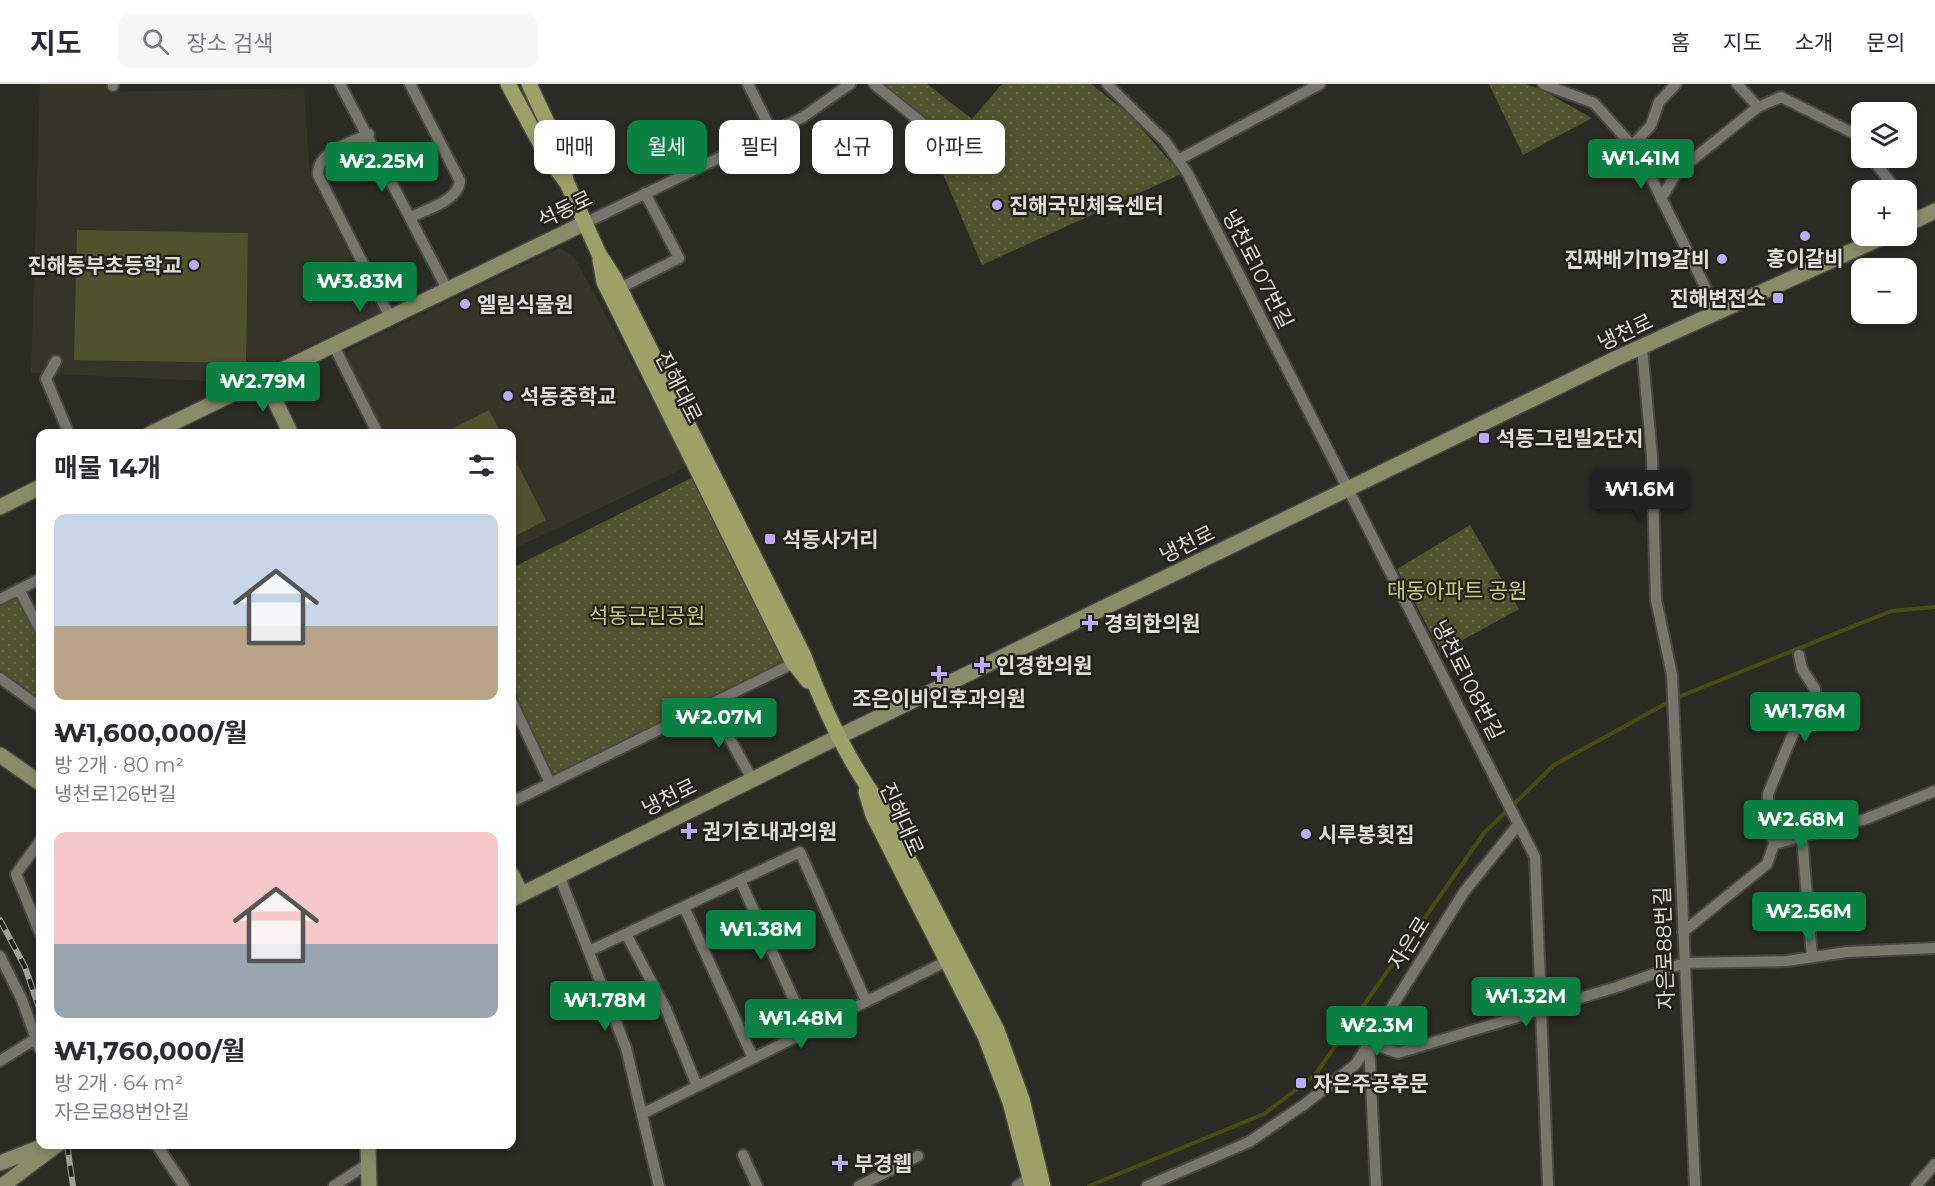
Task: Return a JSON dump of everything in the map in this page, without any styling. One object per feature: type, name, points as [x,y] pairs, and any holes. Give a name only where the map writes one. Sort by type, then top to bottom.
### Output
[{"type":"main road","points":[[508,84],[548,158],[567,183],[598,254],[620,288],[804,656],[817,692],[862,780]]},
{"type":"main road","points":[[529,84],[561,152],[567,183]]},
{"type":"main road","points":[[1917,220],[1935,211]]},
{"type":"main road","name":"석동로","points":[[160,429],[585,223]]},
{"type":"main road","name":"냉천로","points":[[516,896],[1349,489],[1642,348],[1863,246]]},
{"type":"main road","name":"진해대로","points":[[598,254],[604,282],[794,663],[817,692]]},
{"type":"main road","points":[[264,378],[289,429]]},
{"type":"main road","points":[[0,507],[36,489]]},
{"type":"main road","points":[[0,755],[36,780]]},
{"type":"main road","name":"진해대로","points":[[862,780],[873,814],[985,1036],[1010,1102],[1035,1183]]},
{"type":"main road","name":"진해대로","points":[[862,780],[881,806],[997,1030],[1022,1099],[1035,1183]]},
{"type":"main road","points":[[0,1162],[36,1149]]},
{"type":"main road","points":[[2,1186],[51,1149]]},
{"type":"main road","points":[[368,1149],[369,1186]]},
{"type":"street","points":[[340,84],[369,134],[447,289]]},
{"type":"street","points":[[410,84],[460,181],[459,189],[450,198],[411,216]]},
{"type":"street","points":[[748,84],[766,120]]},
{"type":"street","name":"석동로","points":[[797,120],[850,84]]},
{"type":"street","points":[[873,84],[918,120]]},
{"type":"street","name":"냉천로107번길","points":[[1107,84],[1165,141],[1178,160],[1349,489]]},
{"type":"street","points":[[1178,160],[1320,84]]},
{"type":"street","points":[[1543,84],[1594,103],[1639,153],[1718,313]]},
{"type":"street","points":[[1632,146],[1651,125],[1659,102],[1676,84]]},
{"type":"street","points":[[1737,84],[1758,107]]},
{"type":"street","points":[[1661,199],[1677,172],[1758,107],[1781,97],[1851,132]]},
{"type":"street","points":[[369,134],[325,155],[318,167],[318,175],[390,317]]},
{"type":"street","name":"석동로","points":[[585,223],[719,157]]},
{"type":"street","points":[[620,288],[679,258],[645,193]]},
{"type":"street","points":[[333,344],[376,429]]},
{"type":"street","name":"자은로88번길","points":[[1642,348],[1652,457],[1656,600],[1673,691],[1695,1186]]},
{"type":"street","points":[[56,361],[46,380],[67,429]]},
{"type":"street","name":"냉천로108번길","points":[[1349,489],[1517,826],[1535,857],[1548,1186]]},
{"type":"street","points":[[0,598],[36,581]]},
{"type":"street","points":[[19,589],[36,622]]},
{"type":"street","points":[[1683,932],[1767,864],[1774,844],[1769,820],[1768,794],[1792,736],[1815,697],[1815,689],[1802,669],[1799,655]]},
{"type":"street","points":[[516,800],[794,663]]},
{"type":"street","points":[[0,678],[36,704]]},
{"type":"street","points":[[711,705],[752,779]]},
{"type":"street","points":[[516,711],[550,783]]},
{"type":"street","points":[[1774,844],[1863,820],[1935,791]]},
{"type":"street","name":"자은로","points":[[1147,1186],[1249,1143],[1305,1104],[1356,1064],[1464,892],[1517,826]]},
{"type":"street","points":[[1802,837],[1812,957]]},
{"type":"street","points":[[36,846],[16,874],[36,923]]},
{"type":"street","points":[[589,951],[800,852],[866,1001]]},
{"type":"street","points":[[559,875],[626,1048],[659,1186]]},
{"type":"street","points":[[740,880],[808,1031]]},
{"type":"street","points":[[684,907],[753,1058]]},
{"type":"street","points":[[626,934],[666,1009],[697,1086]]},
{"type":"street","points":[[1376,1186],[1369,1043],[1398,1053],[1620,986],[1684,963],[1786,961],[1847,952],[1935,948]]},
{"type":"street","points":[[0,956],[22,1000],[36,1035]]},
{"type":"street","points":[[642,1114],[947,961]]},
{"type":"street","points":[[0,1061],[36,1039]]},
{"type":"street","points":[[159,1149],[182,1183],[170,1186]]},
{"type":"street","points":[[743,1155],[757,1186]]},
{"type":"street","points":[[858,1186],[918,1156]]},
{"type":"street","points":[[334,1186],[369,1163]]},
{"type":"street","points":[[1916,1186],[1935,1164]]},
{"type":"street","points":[[1017,1186],[1035,1183]]},
{"type":"shaded area","name":"진해동부초등학교","points":[[40,84],[107,84],[108,92],[304,88],[310,176],[379,313],[232,382],[31,373]]},
{"type":"shaded area","name":"석동중학교","points":[[559,248],[574,257],[688,466],[516,548],[516,429],[383,429],[347,359],[349,350]]},
{"type":"green space","points":[[881,84],[927,84],[972,119],[1002,84],[1091,84],[1129,114],[1181,174],[982,265],[943,174],[1005,174],[1005,120],[925,119]]},
{"type":"green space","points":[[1489,84],[1525,84],[1540,89],[1592,118],[1523,155]]},
{"type":"green space","points":[[77,230],[248,233],[246,363],[74,360]]},
{"type":"green space","points":[[489,410],[499,429],[452,429]]},
{"type":"green space","points":[[516,462],[546,520],[516,536]]},
{"type":"green space","name":"석동근린공원","points":[[695,476],[783,661],[553,775],[516,694],[516,566]]},
{"type":"green space","name":"대동아파트 공원","points":[[1470,525],[1519,609],[1441,652],[1397,569]]},
{"type":"green space","points":[[18,596],[36,631],[36,696],[0,671],[0,606]]},
{"type":"waterway","points":[[1089,1186],[1264,1114],[1315,1075],[1484,833],[1554,765],[1676,698],[1891,611],[1935,607]]},
{"type":"railway","points":[[0,920],[25,967],[36,999]]},
{"type":"railway","points":[[68,1149],[73,1186]]},
{"type":"place","name":"진해국민체육센터","points":[[997,205]]},
{"type":"place","name":"홍이갈비","points":[[1805,236]]},
{"type":"place","name":"진짜배기119갈비","points":[[1722,259]]},
{"type":"place","name":"진해동부초등학교","points":[[194,265]]},
{"type":"place","name":"진해변전소","points":[[1778,298]]},
{"type":"place","name":"엘림식물원","points":[[465,304]]},
{"type":"place","name":"석동중학교","points":[[508,396]]},
{"type":"place","name":"석동그린빌2단지","points":[[1484,438]]},
{"type":"place","name":"석동사거리","points":[[770,539]]},
{"type":"place","name":"경희한의원","points":[[1090,623]]},
{"type":"place","name":"인경한의원","points":[[982,665]]},
{"type":"place","name":"조은이비인후과의원","points":[[939,674]]},
{"type":"place","name":"권기호내과의원","points":[[689,831]]},
{"type":"place","name":"시루봉횟집","points":[[1306,834]]},
{"type":"place","name":"자은주공후문","points":[[1301,1083]]},
{"type":"place","name":"부경웹","points":[[840,1163]]}]
